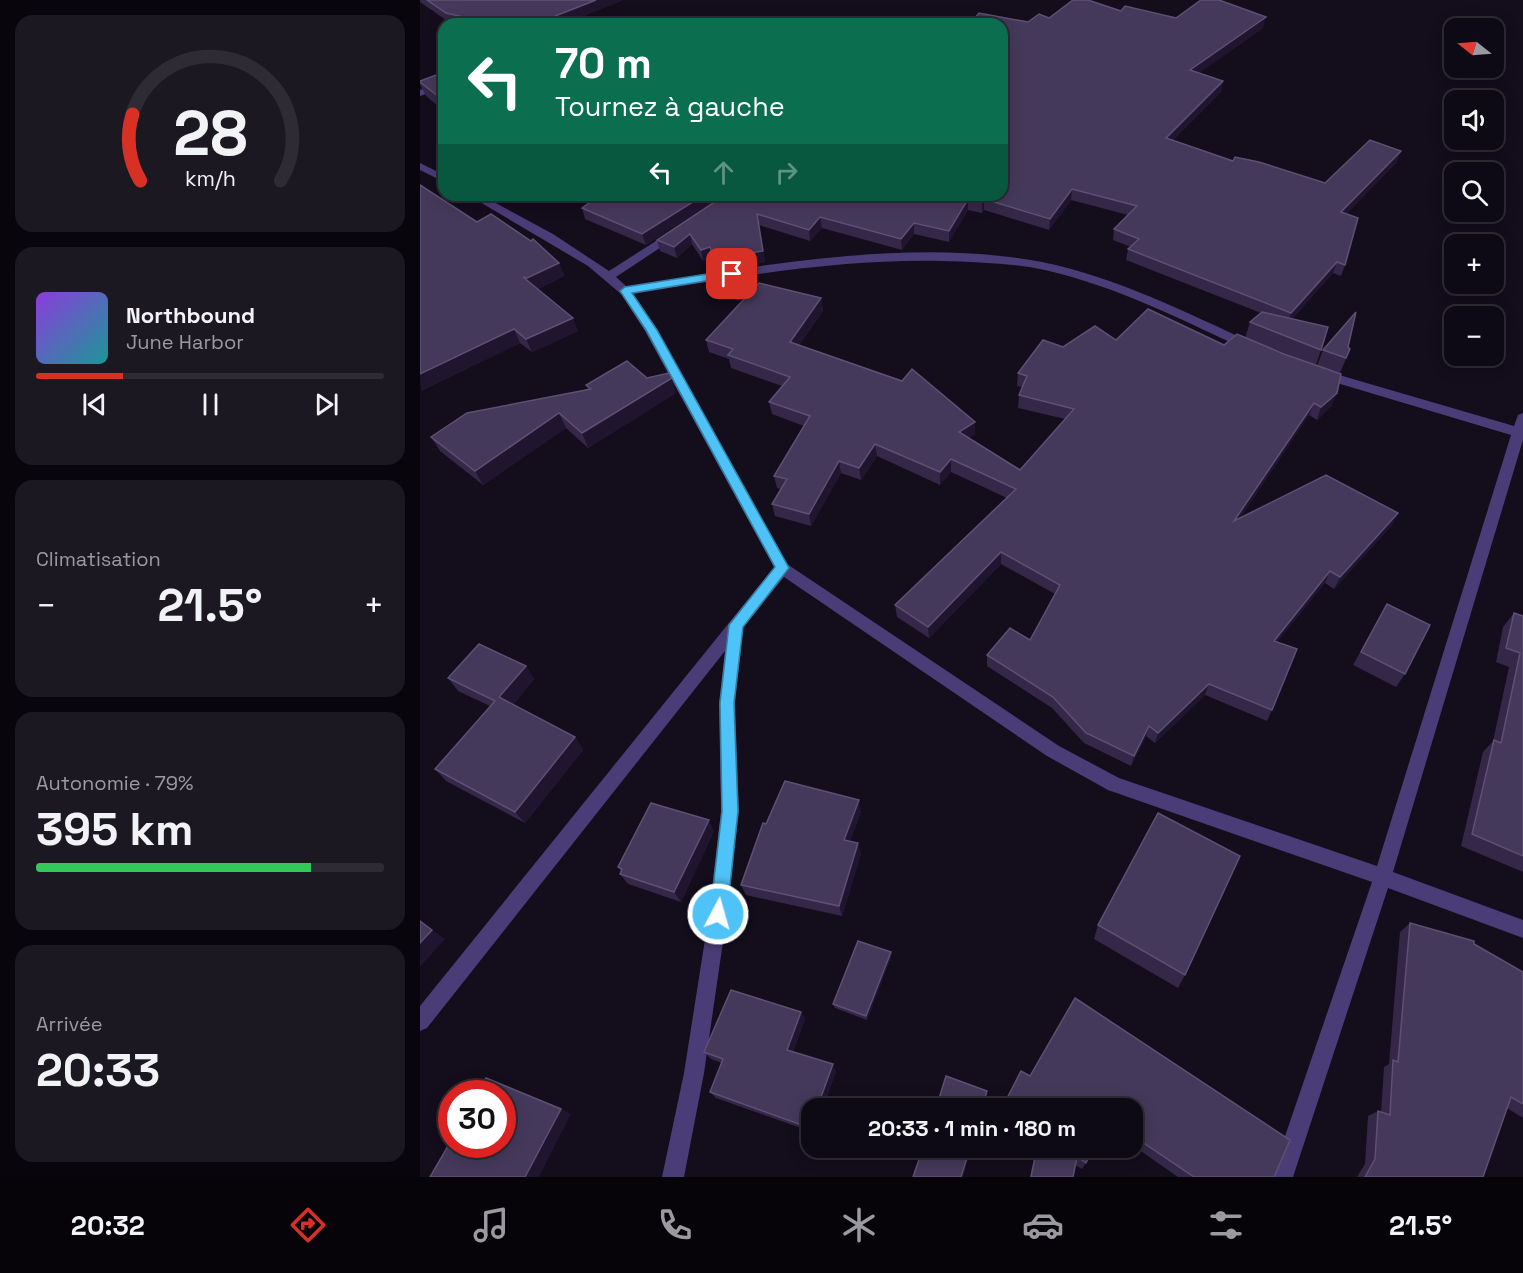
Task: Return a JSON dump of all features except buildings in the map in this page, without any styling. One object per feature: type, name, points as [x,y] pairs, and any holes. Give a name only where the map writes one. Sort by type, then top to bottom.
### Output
[{"type":"street","points":[[420,93],[438,87]]},
{"type":"street","points":[[420,166],[438,176]]},
{"type":"street","points":[[484,201],[549,236],[592,263],[625,291],[651,330],[782,568],[1053,750],[1114,784],[1383,877],[1523,929]]},
{"type":"street","points":[[608,277],[686,226]]},
{"type":"street","points":[[625,291],[753,270],[860,258],[925,257],[991,260],[1053,268],[1106,285],[1265,353]]},
{"type":"street","points":[[1282,1177],[1383,877],[1521,425],[1362,387],[1308,369]]},
{"type":"street","points":[[420,1021],[782,568]]},
{"type":"street","points":[[673,1177],[694,1072],[718,914],[730,811],[727,703],[736,625]]},
{"type":"route","points":[[718,914],[730,811],[727,703],[736,625],[782,568],[651,330],[625,291],[732,274]]}]
